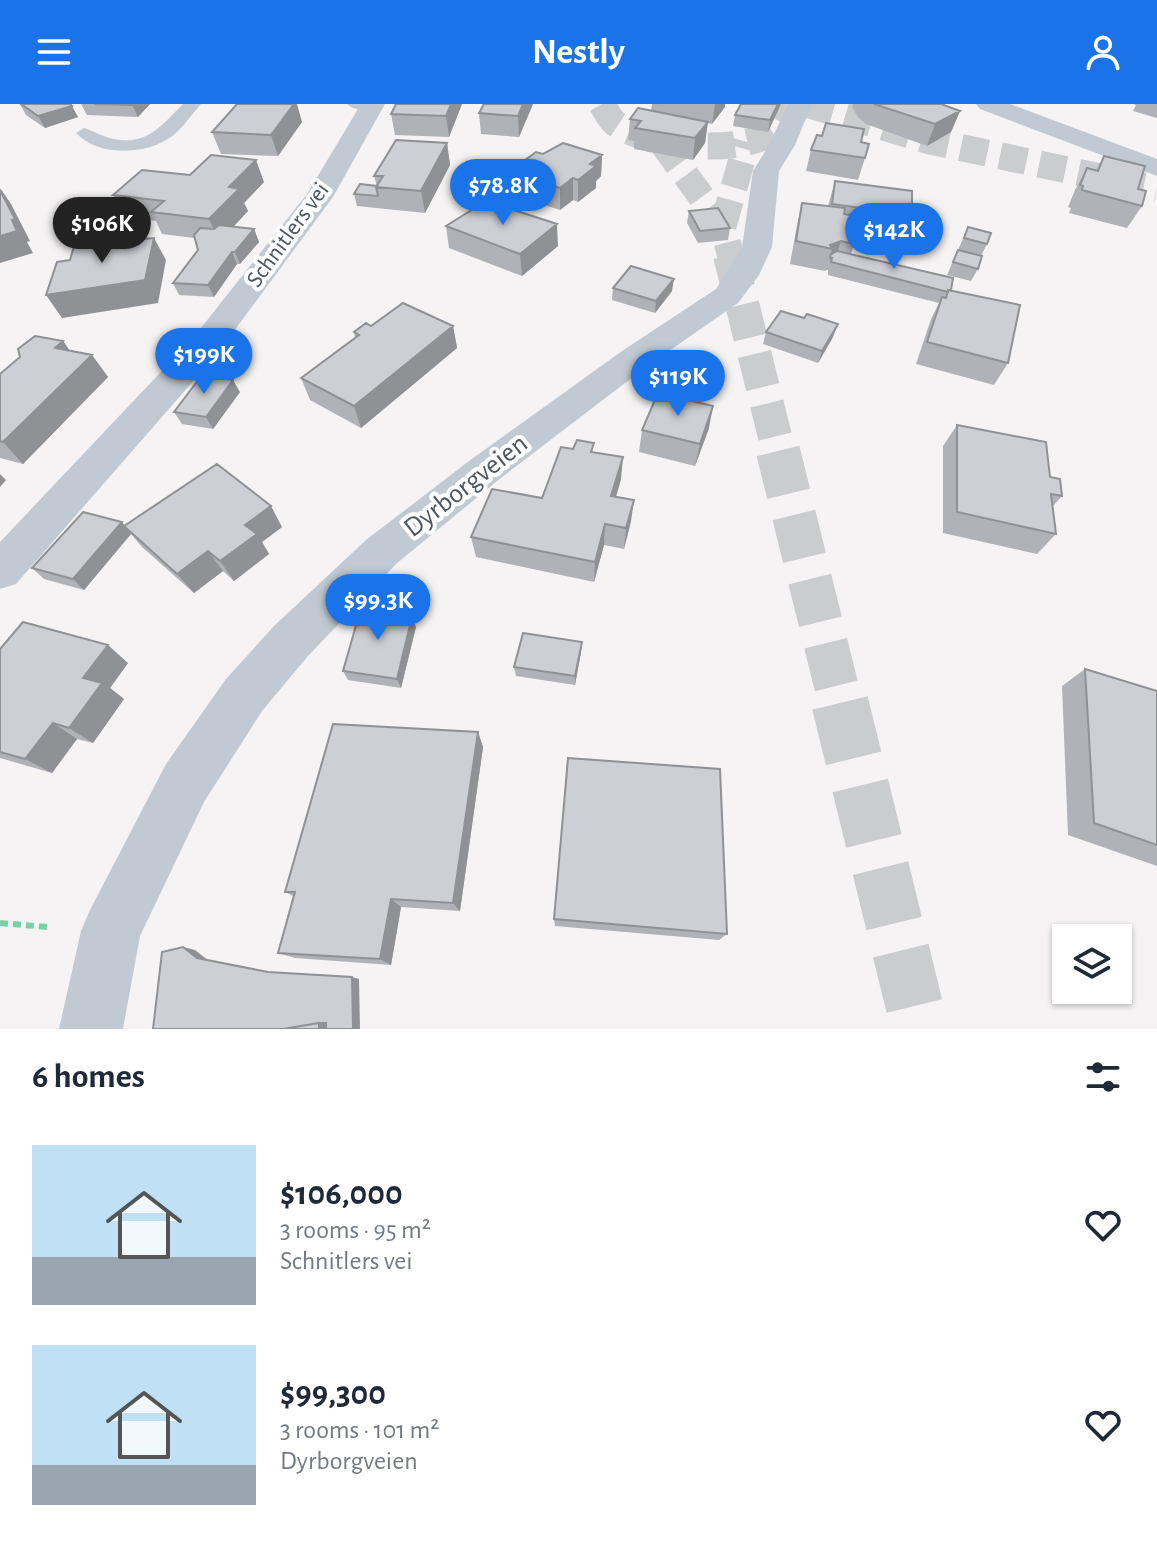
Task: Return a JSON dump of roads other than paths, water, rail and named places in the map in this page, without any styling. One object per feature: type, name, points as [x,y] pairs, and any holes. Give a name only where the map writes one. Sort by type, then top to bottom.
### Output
[{"type":"street","name":"Schnitlers vei","points":[[0,571],[205,346],[319,197],[373,104]]},
{"type":"street","name":"Dyrborgveien","points":[[91,1029],[111,931],[185,783],[244,695],[291,641],[381,552],[508,452],[634,359],[727,296],[743,275],[757,247],[766,171],[782,145],[800,104]]},
{"type":"street","points":[[988,104],[1157,168]]},
{"type":"lane","points":[[84,133],[100,143],[128,147],[142,144],[165,133],[193,104]]},
{"type":"lane","name":"Schnitlers vei","points":[[355,104],[373,104]]},
{"type":"tunnel","points":[[602,104],[614,122],[652,139],[702,146],[747,142]]},
{"type":"tunnel","points":[[747,142],[769,134],[782,120],[786,104]]},
{"type":"tunnel","points":[[807,104],[930,141],[1157,189]]},
{"type":"tunnel","points":[[723,226],[747,142]]},
{"type":"tunnel","points":[[662,143],[723,226]]},
{"type":"tunnel","points":[[723,226],[731,257]]},
{"type":"tunnel","points":[[730,255],[779,453]]},
{"type":"tunnel","points":[[778,451],[841,705]]},
{"type":"tunnel","points":[[840,703],[920,1029]]}]
